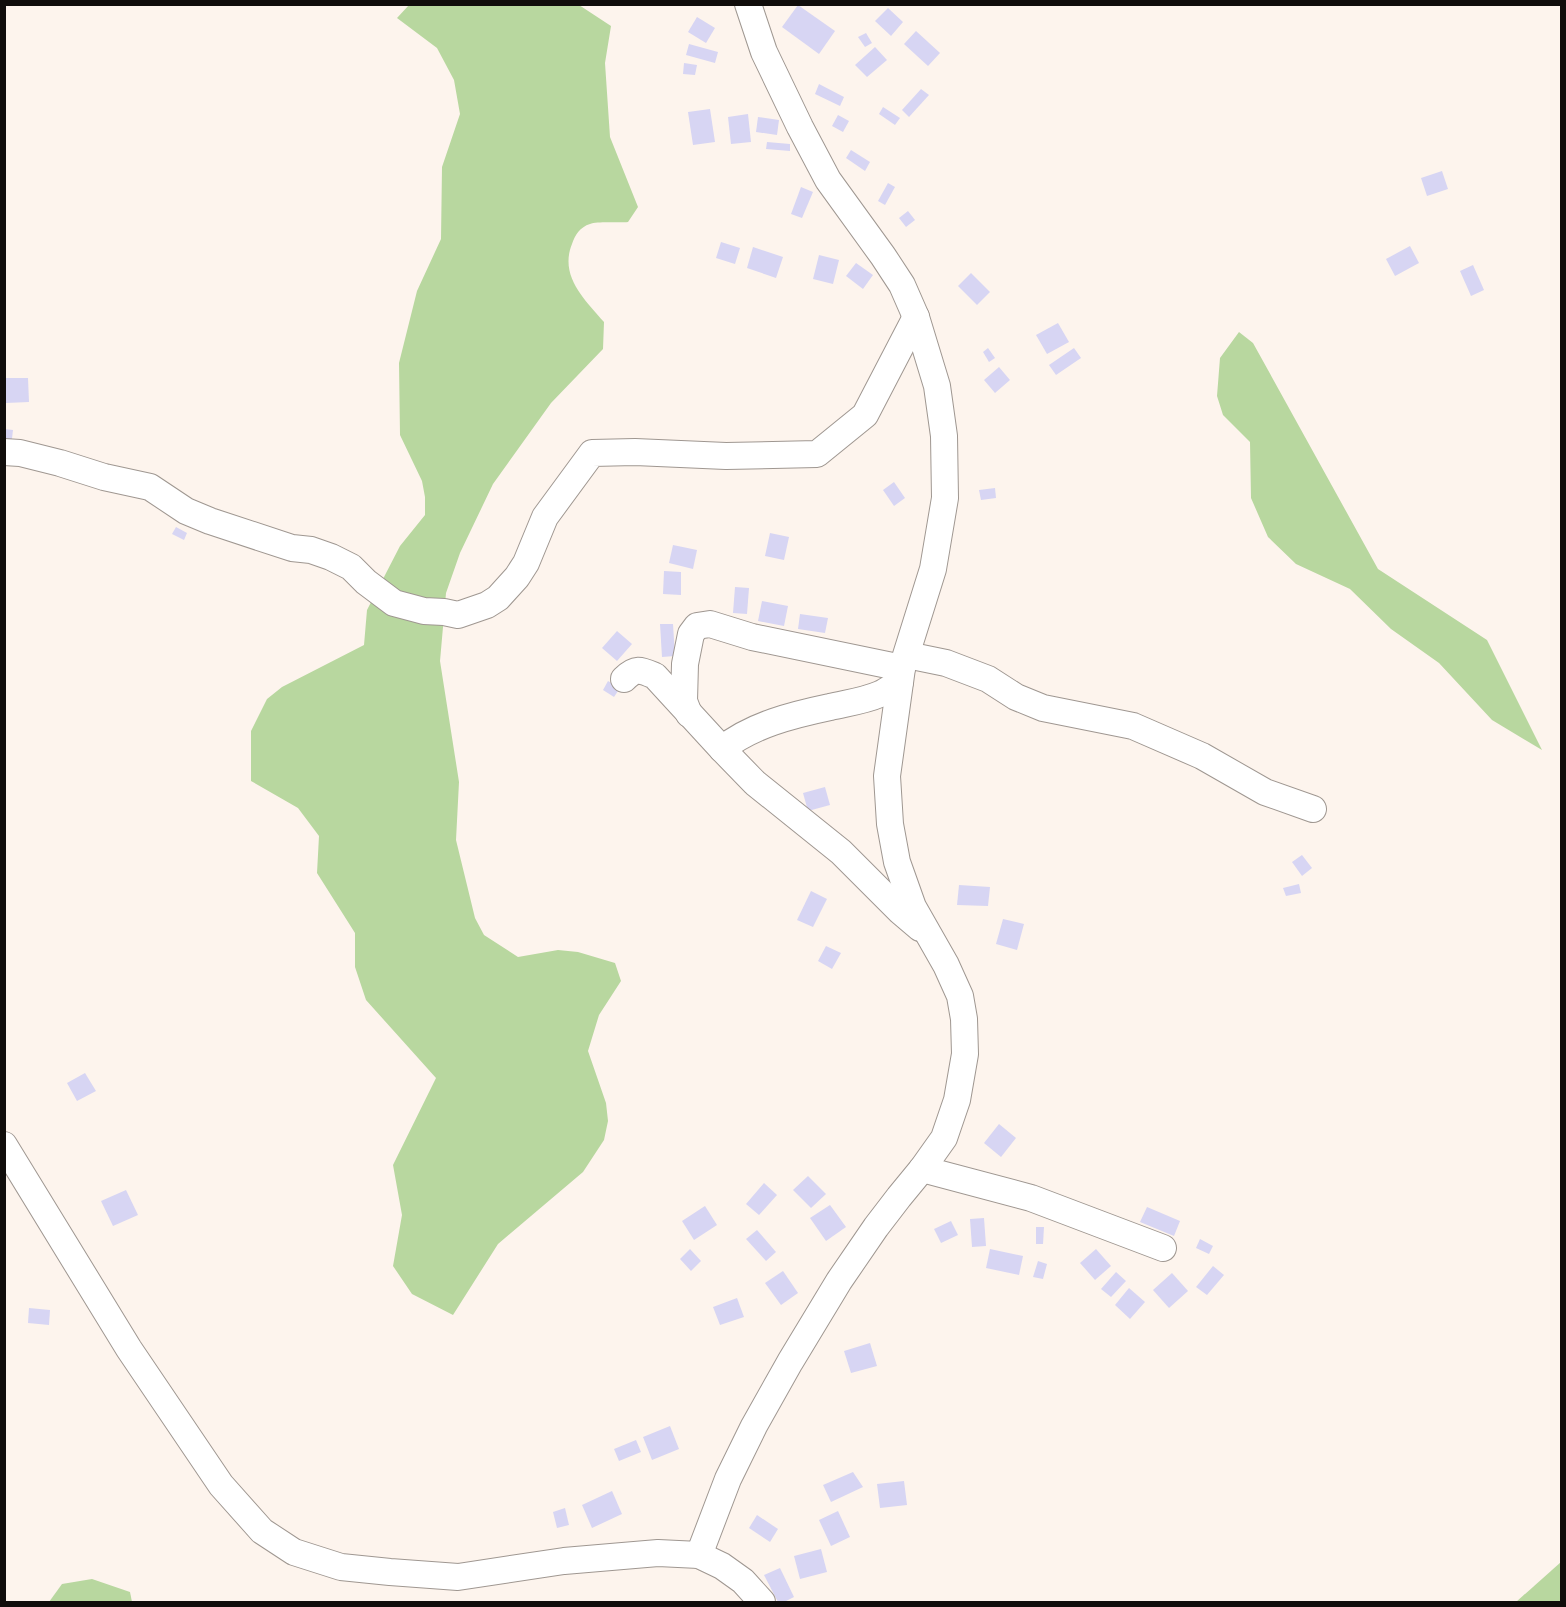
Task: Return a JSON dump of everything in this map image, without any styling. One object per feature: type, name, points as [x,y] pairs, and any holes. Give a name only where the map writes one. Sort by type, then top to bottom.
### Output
[{"type":"street","points":[[699,1555],[728,1479],[754,1426],[790,1362],[839,1281],[944,1138],[957,1100],[965,1054],[964,1019],[960,996],[946,964],[913,907],[897,862],[890,824],[886,776],[903,668],[933,569],[945,498],[944,436],[937,386],[916,317],[902,285],[828,180],[764,52],[748,4]]},
{"type":"street","points":[[4,452],[50,460],[104,477],[150,487],[186,510],[210,521],[292,548],[311,550],[331,556],[351,567],[366,582],[394,603],[424,611],[458,615],[487,605],[498,598],[517,577],[526,563],[545,517],[592,453],[634,452],[726,456],[817,454],[865,415],[916,317]]},
{"type":"street","points":[[689,714],[684,701],[685,664],[691,634],[697,626],[710,624],[752,637],[903,668],[946,663],[988,679],[1016,697],[1043,708],[1133,726],[1202,756],[1265,792],[1313,809]]},
{"type":"street","points":[[722,749],[742,735],[769,724],[880,694],[903,668]]},
{"type":"street","points":[[624,679],[632,672],[642,670],[655,676],[754,783],[841,852],[900,911],[926,932]]},
{"type":"street","points":[[4,1144],[129,1349],[221,1485],[262,1531],[294,1552],[341,1567],[458,1577],[564,1561],[658,1553],[699,1555],[722,1566],[743,1581],[762,1602]]},
{"type":"street","points":[[922,1169],[1031,1198],[1163,1248]]},
{"type":"green space","points":[[409,5],[579,5],[611,26],[605,63],[610,137],[638,207],[628,222],[586,225],[575,237],[569,256],[571,277],[582,296],[604,322],[603,349],[551,403],[493,484],[460,553],[446,593],[440,661],[459,782],[456,840],[475,918],[484,935],[518,957],[558,950],[578,952],[615,963],[621,981],[599,1015],[588,1051],[606,1103],[608,1121],[604,1140],[583,1172],[498,1244],[453,1315],[412,1294],[393,1266],[402,1215],[393,1165],[436,1078],[366,1000],[355,967],[355,933],[317,873],[319,836],[298,808],[251,781],[251,731],[267,699],[282,687],[364,645],[367,610],[400,546],[425,515],[422,481],[400,435],[399,363],[417,291],[441,239],[442,167],[460,114],[454,80],[437,48],[397,18]]},
{"type":"green space","points":[[1239,332],[1253,343],[1378,569],[1487,640],[1542,750],[1492,720],[1439,663],[1391,629],[1350,589],[1296,564],[1268,537],[1251,498],[1250,442],[1223,415],[1217,396],[1220,358]]},
{"type":"green space","points":[[1561,1562],[1561,1602],[1516,1602]]},
{"type":"green space","points":[[92,1579],[130,1592],[132,1602],[49,1602],[62,1584]]},
{"type":"building","points":[[798,5],[835,31],[819,54],[782,27]]},
{"type":"building","points":[[888,8],[903,22],[891,36],[875,21]]},
{"type":"building","points":[[697,17],[715,28],[706,43],[688,32]]},
{"type":"building","points":[[916,31],[940,53],[928,66],[904,44]]},
{"type":"building","points":[[866,33],[872,43],[865,47],[858,37]]},
{"type":"building","points":[[689,44],[718,52],[715,63],[686,55]]},
{"type":"building","points":[[875,47],[887,60],[867,77],[855,65]]},
{"type":"building","points":[[684,63],[697,65],[695,75],[683,74]]},
{"type":"building","points":[[819,84],[844,97],[840,106],[815,94]]},
{"type":"building","points":[[921,89],[929,95],[909,117],[902,110]]},
{"type":"building","points":[[883,107],[900,118],[895,125],[879,114]]},
{"type":"building","points":[[710,109],[715,142],[693,145],[688,112]]},
{"type":"building","points":[[748,114],[751,142],[731,144],[728,117]]},
{"type":"building","points":[[838,115],[849,121],[843,132],[832,126]]},
{"type":"building","points":[[758,117],[779,120],[777,135],[756,132]]},
{"type":"building","points":[[767,142],[790,144],[790,151],[766,149]]},
{"type":"building","points":[[851,150],[870,162],[865,171],[846,158]]},
{"type":"building","points":[[1442,171],[1448,189],[1427,196],[1421,178]]},
{"type":"building","points":[[888,183],[895,187],[885,205],[878,201]]},
{"type":"building","points":[[801,187],[813,192],[802,218],[791,214]]},
{"type":"building","points":[[908,211],[915,220],[906,227],[899,218]]},
{"type":"building","points":[[721,242],[740,248],[735,264],[716,258]]},
{"type":"building","points":[[1410,246],[1419,263],[1395,276],[1386,259]]},
{"type":"building","points":[[753,247],[783,257],[776,278],[747,268]]},
{"type":"building","points":[[819,255],[839,260],[833,284],[813,279]]},
{"type":"building","points":[[856,263],[873,275],[863,289],[846,276]]},
{"type":"building","points":[[1473,265],[1484,290],[1471,296],[1460,271]]},
{"type":"building","points":[[971,273],[990,292],[977,305],[958,286]]},
{"type":"building","points":[[1058,323],[1069,342],[1047,354],[1036,335]]},
{"type":"building","points":[[988,348],[995,358],[989,362],[983,352]]},
{"type":"building","points":[[1074,348],[1081,358],[1056,375],[1049,365]]},
{"type":"building","points":[[999,367],[1010,380],[995,393],[984,380]]},
{"type":"building","points":[[6,378],[28,378],[29,402],[6,403]]},
{"type":"building","points":[[4,429],[13,430],[11,447],[4,446]]},
{"type":"building","points":[[894,482],[905,498],[894,506],[883,490]]},
{"type":"building","points":[[995,488],[996,498],[981,500],[979,490]]},
{"type":"building","points":[[176,527],[187,533],[184,540],[172,534]]},
{"type":"building","points":[[770,533],[789,537],[784,560],[765,556]]},
{"type":"building","points":[[673,545],[697,550],[693,569],[669,563]]},
{"type":"building","points":[[664,571],[681,572],[681,595],[663,594]]},
{"type":"building","points":[[735,587],[749,588],[747,614],[733,613]]},
{"type":"building","points":[[762,601],[788,606],[784,626],[758,621]]},
{"type":"building","points":[[800,614],[828,618],[825,633],[798,629]]},
{"type":"building","points":[[660,624],[673,624],[675,656],[662,657]]},
{"type":"building","points":[[617,631],[632,644],[617,661],[602,648]]},
{"type":"building","points":[[608,681],[620,688],[614,697],[603,690]]},
{"type":"building","points":[[825,787],[830,805],[808,811],[803,793]]},
{"type":"building","points":[[1302,855],[1312,868],[1302,876],[1292,862]]},
{"type":"building","points":[[1299,884],[1301,893],[1286,896],[1283,888]]},
{"type":"building","points":[[959,885],[990,887],[988,906],[957,905]]},
{"type":"building","points":[[811,891],[827,899],[813,927],[797,920]]},
{"type":"building","points":[[1003,919],[1024,924],[1017,950],[996,944]]},
{"type":"building","points":[[826,946],[841,953],[832,969],[818,961]]},
{"type":"building","points":[[85,1073],[96,1091],[77,1101],[67,1083]]},
{"type":"building","points":[[999,1124],[1016,1138],[1001,1157],[984,1143]]},
{"type":"building","points":[[808,1176],[826,1194],[811,1208],[793,1190]]},
{"type":"building","points":[[764,1183],[777,1195],[759,1215],[746,1204]]},
{"type":"building","points":[[126,1190],[138,1215],[113,1226],[101,1201]]},
{"type":"building","points":[[830,1205],[846,1227],[826,1241],[810,1218]]},
{"type":"building","points":[[705,1206],[717,1225],[694,1240],[682,1221]]},
{"type":"building","points":[[1147,1207],[1180,1221],[1174,1236],[1140,1222]]},
{"type":"building","points":[[984,1218],[986,1246],[972,1247],[970,1219]]},
{"type":"building","points":[[951,1221],[958,1235],[941,1243],[934,1229]]},
{"type":"building","points":[[1036,1227],[1044,1227],[1043,1244],[1036,1244]]},
{"type":"building","points":[[757,1230],[776,1252],[766,1261],[746,1239]]},
{"type":"building","points":[[1200,1239],[1213,1246],[1209,1254],[1196,1248]]},
{"type":"building","points":[[690,1249],[701,1261],[691,1271],[680,1259]]},
{"type":"building","points":[[990,1249],[1023,1256],[1019,1275],[986,1268]]},
{"type":"building","points":[[1096,1249],[1111,1266],[1095,1280],[1080,1263]]},
{"type":"building","points":[[1038,1261],[1047,1264],[1043,1279],[1033,1277]]},
{"type":"building","points":[[1213,1266],[1224,1275],[1207,1295],[1196,1287]]},
{"type":"building","points":[[783,1271],[798,1293],[781,1305],[765,1283]]},
{"type":"building","points":[[1116,1272],[1126,1281],[1111,1297],[1101,1289]]},
{"type":"building","points":[[1172,1273],[1188,1291],[1169,1308],[1153,1290]]},
{"type":"building","points":[[1129,1288],[1145,1302],[1130,1319],[1115,1305]]},
{"type":"building","points":[[737,1298],[744,1317],[720,1325],[713,1307]]},
{"type":"building","points":[[29,1308],[50,1310],[49,1325],[28,1323]]},
{"type":"building","points":[[870,1343],[877,1366],[851,1373],[844,1351]]},
{"type":"building","points":[[670,1426],[679,1449],[652,1460],[643,1437]]},
{"type":"building","points":[[636,1440],[641,1452],[619,1461],[614,1449]]},
{"type":"building","points":[[853,1472],[863,1487],[831,1502],[823,1485]]},
{"type":"building","points":[[904,1481],[907,1505],[880,1508],[877,1484]]},
{"type":"building","points":[[612,1491],[622,1514],[592,1528],[582,1505]]},
{"type":"building","points":[[565,1508],[569,1525],[557,1528],[553,1512]]},
{"type":"building","points":[[838,1511],[850,1537],[831,1546],[819,1520]]},
{"type":"building","points":[[757,1515],[778,1529],[770,1542],[749,1528]]},
{"type":"building","points":[[821,1549],[827,1572],[800,1579],[794,1556]]},
{"type":"building","points":[[780,1568],[794,1597],[784,1602],[778,1602],[764,1575]]}]
